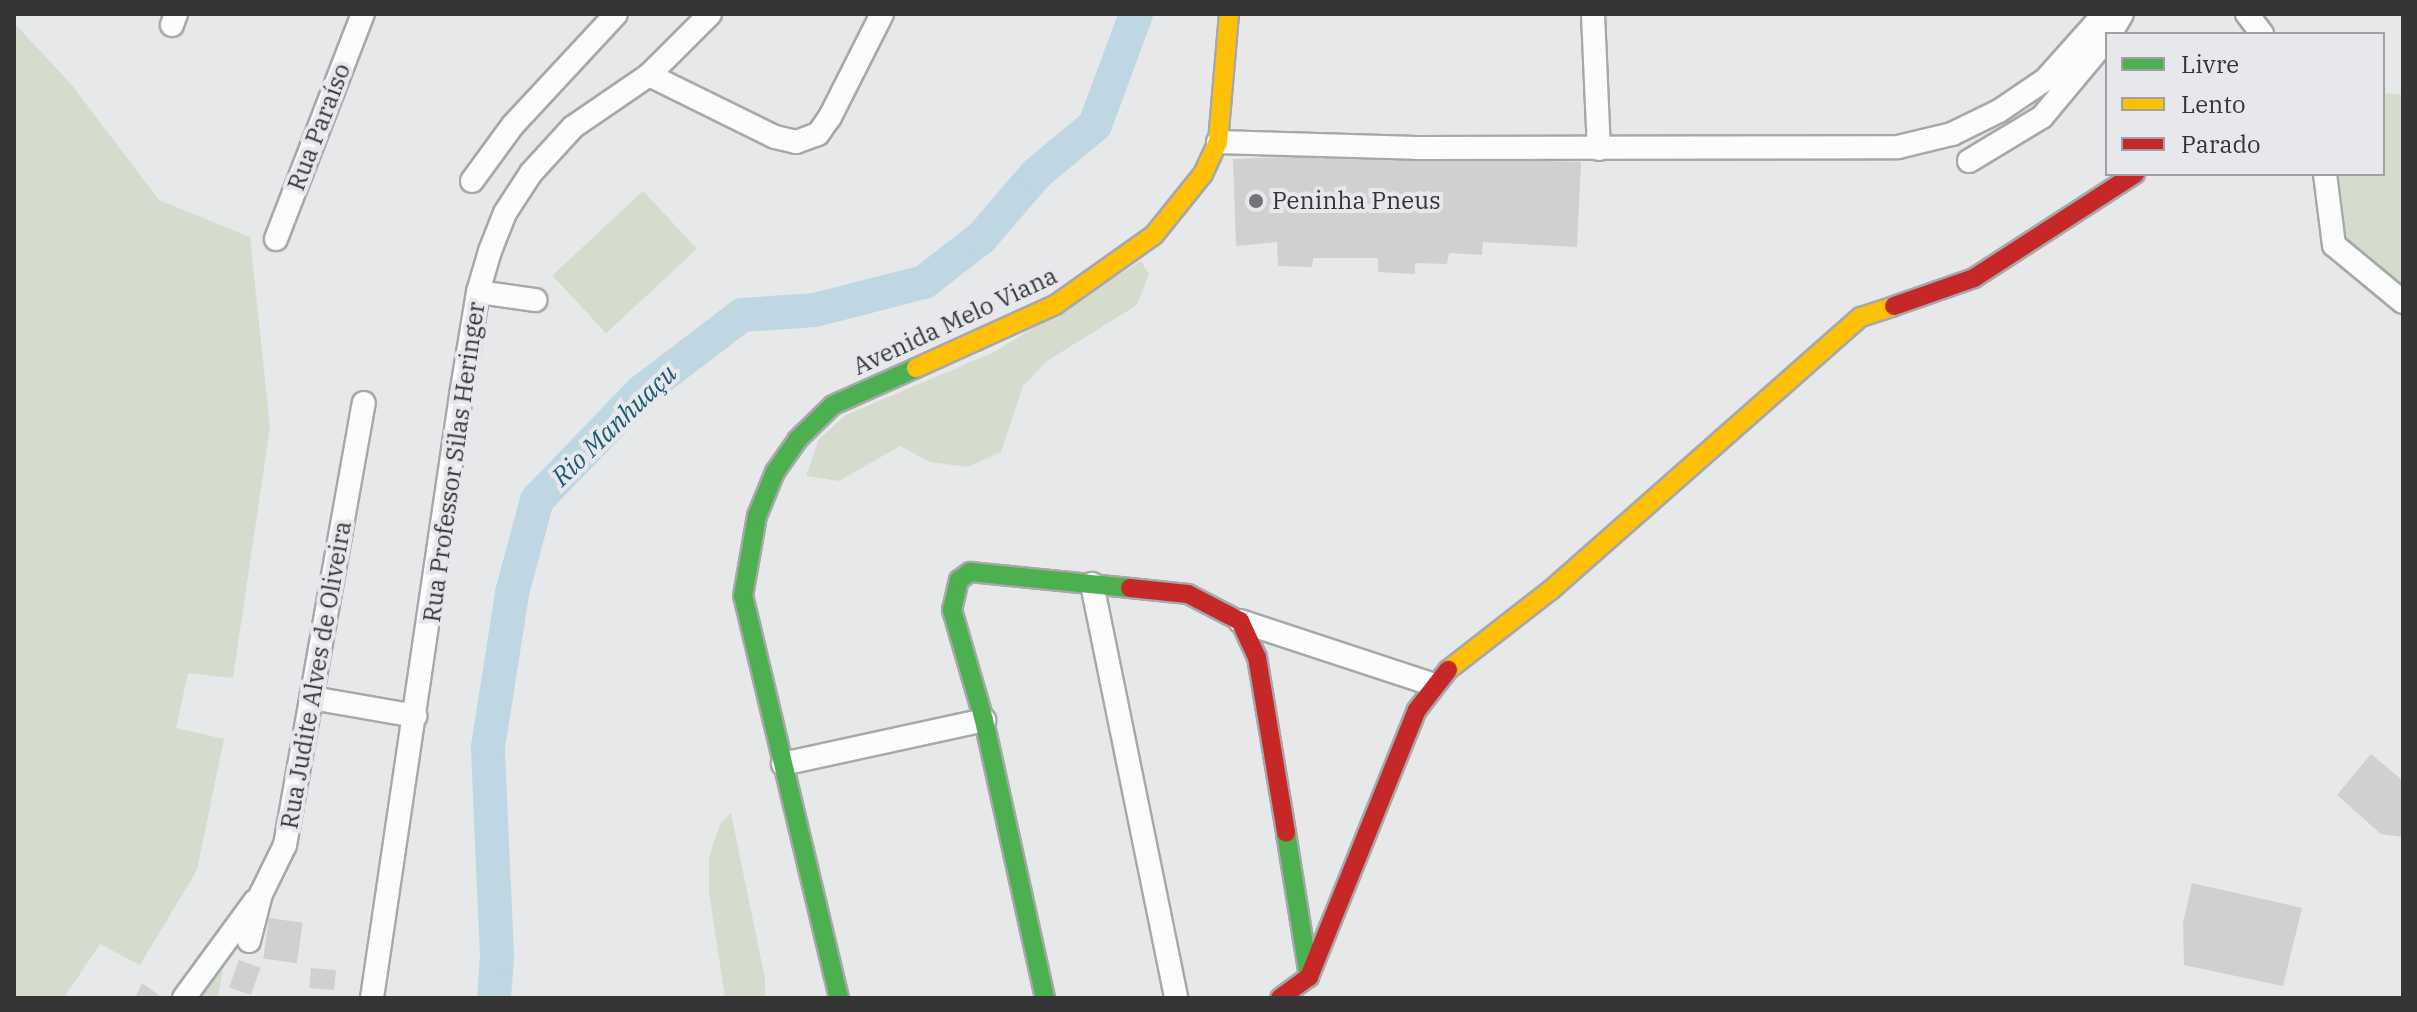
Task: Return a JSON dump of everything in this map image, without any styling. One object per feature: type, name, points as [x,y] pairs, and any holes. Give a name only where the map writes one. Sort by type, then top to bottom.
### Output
[{"type":"street","name":"Rua Paraíso","points":[[276,239],[363,14]]},
{"type":"street","points":[[472,181],[513,125],[616,14]]},
{"type":"street","name":"Rua Professor Silas Heringer","points":[[372,998],[478,292],[505,213],[531,173],[573,127],[649,75],[710,14]]},
{"type":"street","points":[[649,75],[775,137],[796,142],[818,134],[830,117],[882,14]]},
{"type":"street","name":"Avenida Melo Viana","points":[[839,998],[749,637],[743,596],[757,516],[775,472],[797,440],[833,405],[1055,305],[1154,235],[1203,174],[1218,142],[1229,14]]},
{"type":"street","points":[[1593,14],[1599,149]]},
{"type":"street","points":[[1218,142],[1599,149],[1898,147],[1952,134],[2045,80],[2104,14]]},
{"type":"street","points":[[2111,32],[2122,14]]},
{"type":"street","points":[[2247,14],[2260,32]]},
{"type":"street","points":[[1969,161],[2042,117],[2105,40]]},
{"type":"street","points":[[1280,998],[1309,977],[1432,684],[1552,589],[1831,339],[1861,317],[1974,278],[2132,176]]},
{"type":"street","points":[[2325,176],[2334,245],[2403,302]]},
{"type":"street","points":[[478,292],[535,300]]},
{"type":"street","name":"Rua Judite Alves de Oliveira","points":[[249,941],[261,894],[285,845],[364,403]]},
{"type":"street","points":[[1045,998],[984,720],[952,610],[959,580],[970,572],[989,572],[1188,594],[1240,621],[1432,684]]},
{"type":"street","points":[[1092,584],[1176,998]]},
{"type":"street","points":[[1240,621],[1257,657],[1311,998]]},
{"type":"street","points":[[312,698],[415,716]]},
{"type":"street","points":[[783,764],[984,720]]},
{"type":"street","points":[[184,998],[224,936],[261,894]]},
{"type":"green space","points":[[14,23],[71,84],[159,200],[250,237],[270,427],[233,678],[188,673],[176,728],[224,739],[197,870],[140,965],[100,944],[64,998],[14,998]]},
{"type":"green space","points":[[2385,93],[2403,95],[2403,302],[2334,245],[2337,176],[2385,176]]},
{"type":"green space","points":[[643,191],[697,249],[606,333],[552,276]]},
{"type":"green space","points":[[1141,261],[1149,274],[1137,305],[1047,361],[1023,386],[1001,452],[968,467],[930,462],[900,446],[839,481],[806,476],[819,439],[846,415],[994,352]]},
{"type":"green space","points":[[731,813],[765,979],[765,998],[725,998],[709,892],[709,857],[720,824]]},
{"type":"green space","points":[[243,917],[228,940],[218,998],[181,992],[218,930]]},
{"type":"building","points":[[1345,155],[1581,162],[1577,247],[1483,242],[1482,255],[1449,253],[1447,264],[1415,263],[1415,274],[1378,272],[1378,258],[1313,258],[1312,267],[1278,266],[1277,242],[1236,246],[1233,159]]},
{"type":"building","points":[[2371,754],[2403,781],[2403,837],[2381,834],[2337,795]]},
{"type":"building","points":[[2192,883],[2302,908],[2283,986],[2184,965],[2183,923]]},
{"type":"building","points":[[269,918],[303,923],[297,963],[263,959]]},
{"type":"building","points":[[239,960],[261,968],[251,995],[229,987]]},
{"type":"building","points":[[311,968],[336,970],[334,990],[309,988]]},
{"type":"building","points":[[142,983],[163,998],[135,998]]},
{"type":"waterway","name":"Rio Manhuaçu","points":[[494,998],[497,957],[488,747],[512,593],[537,500],[641,392],[742,315],[815,310],[924,282],[981,238],[1036,174],[1095,125],[1136,14]]},
{"type":"traffic: fast","points":[[839,998],[743,596],[757,516],[775,472],[797,440],[833,405],[916,368]]},
{"type":"traffic: fast","points":[[1045,998],[984,720],[952,610],[959,580],[970,572],[1130,588]]},
{"type":"traffic: fast","points":[[1286,833],[1309,977]]},
{"type":"traffic: slow","points":[[916,368],[1055,305],[1154,235],[1203,174],[1218,142],[1229,14]]},
{"type":"traffic: slow","points":[[1448,670],[1552,589],[1861,317],[1894,306]]},
{"type":"traffic: jam","points":[[1894,306],[1974,278],[2132,176]]},
{"type":"traffic: jam","points":[[1130,588],[1188,594],[1240,621],[1257,657],[1286,833]]},
{"type":"traffic: jam","points":[[1280,998],[1309,977],[1417,710],[1448,670]]},
{"type":"place","name":"Peninha Pneus","points":[[1256,201]]}]
